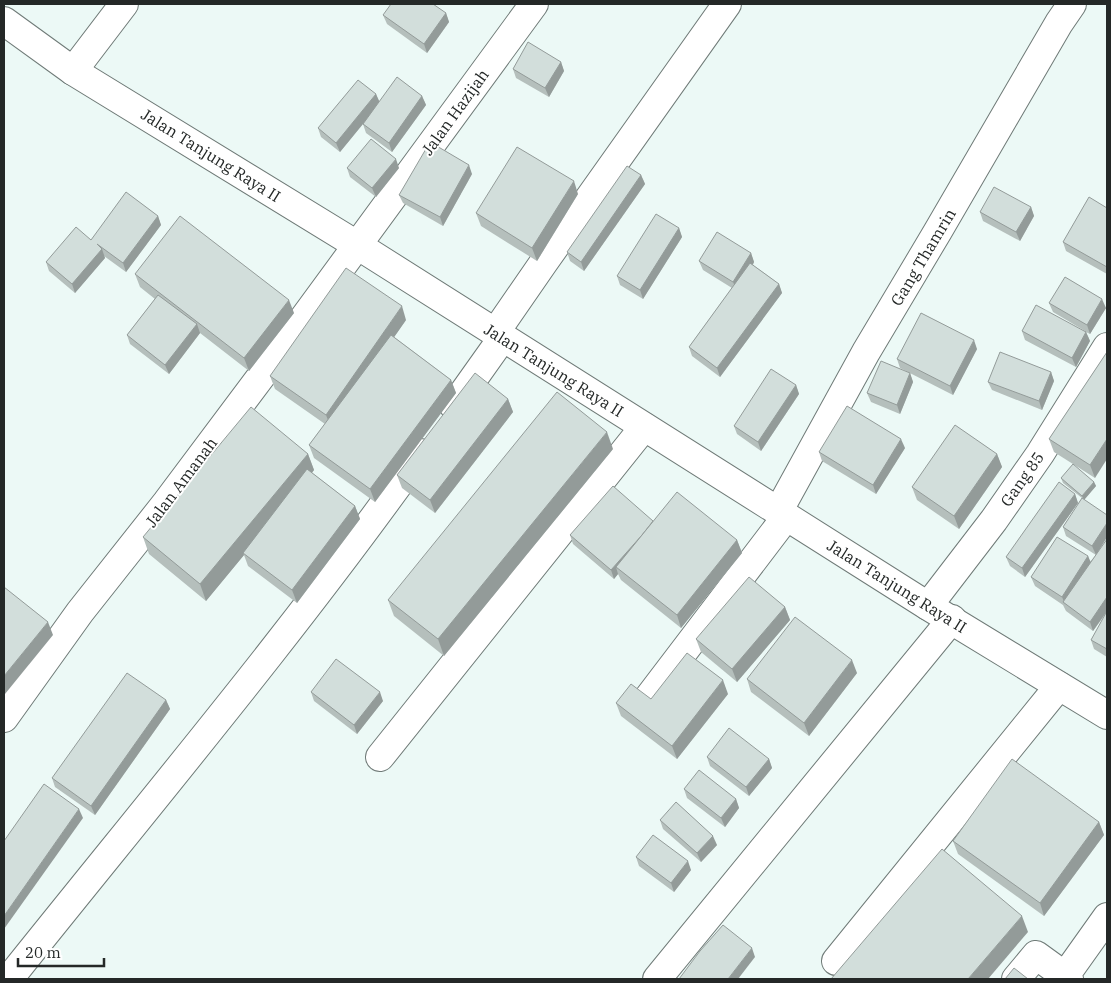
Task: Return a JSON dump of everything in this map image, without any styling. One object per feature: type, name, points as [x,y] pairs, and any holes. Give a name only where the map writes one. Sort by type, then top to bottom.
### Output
[{"type":"street","points":[[73,71],[124,4]]},
{"type":"street","name":"Jalan Hazijah","points":[[357,245],[534,4]]},
{"type":"street","points":[[9,979],[293,626],[366,530],[437,430],[544,262],[727,4]]},
{"type":"street","name":"Gang Thamrin","points":[[649,697],[782,515],[866,352],[1058,23],[1072,4]]},
{"type":"street","name":"Jalan Tanjung Raya II","points":[[4,21],[73,71],[357,245],[782,515],[1107,715]]},
{"type":"street","name":"Jalan Amanah","points":[[4,718],[80,612],[167,502],[357,245]]},
{"type":"street","name":"Gang 85","points":[[928,606],[994,520],[1040,454],[1107,347]]},
{"type":"street","points":[[380,757],[644,427]]},
{"type":"street","points":[[657,979],[952,619]]},
{"type":"street","points":[[836,961],[1059,686]]},
{"type":"street","points":[[1016,979],[1036,955],[1067,977],[1107,917]]},
{"type":"building","points":[[391,4],[433,4],[446,13],[424,44],[383,15]]},
{"type":"building","points":[[528,42],[561,62],[545,88],[513,69]]},
{"type":"building","points":[[397,77],[422,96],[389,143],[363,124]]},
{"type":"building","points":[[358,80],[376,94],[336,143],[318,128]]},
{"type":"building","points":[[371,139],[396,159],[372,188],[347,168]]},
{"type":"building","points":[[430,142],[469,165],[440,217],[399,195]]},
{"type":"building","points":[[517,147],[574,181],[532,248],[476,213]]},
{"type":"building","points":[[627,166],[641,175],[581,262],[567,252]]},
{"type":"building","points":[[994,187],[1031,207],[1016,232],[980,212]]},
{"type":"building","points":[[126,192],[158,216],[123,263],[97,244],[102,249],[72,284],[46,262],[76,227],[91,240]]},
{"type":"building","points":[[1089,197],[1107,208],[1107,267],[1063,242]]},
{"type":"building","points":[[656,214],[679,228],[640,290],[617,276]]},
{"type":"building","points":[[180,216],[289,300],[244,358],[135,274]]},
{"type":"building","points":[[717,232],[751,253],[733,282],[699,261]]},
{"type":"building","points":[[750,263],[779,284],[717,368],[689,347]]},
{"type":"building","points":[[346,268],[402,306],[326,415],[270,376]]},
{"type":"building","points":[[1065,277],[1102,299],[1087,325],[1049,303]]},
{"type":"building","points":[[158,295],[197,324],[165,365],[127,335]]},
{"type":"building","points":[[1036,305],[1086,332],[1072,358],[1022,331]]},
{"type":"building","points":[[921,313],[974,340],[950,386],[897,359]]},
{"type":"building","points":[[391,335],[451,380],[370,489],[309,445]]},
{"type":"building","points":[[1000,352],[1051,372],[1039,401],[988,382]]},
{"type":"building","points":[[1107,352],[1107,439],[1090,465],[1049,439]]},
{"type":"building","points":[[881,361],[910,373],[897,405],[867,393]]},
{"type":"building","points":[[771,369],[796,385],[758,442],[734,426]]},
{"type":"building","points":[[475,373],[508,399],[430,500],[397,475]]},
{"type":"building","points":[[557,392],[607,432],[438,639],[388,600]]},
{"type":"building","points":[[847,406],[901,439],[873,485],[819,452]]},
{"type":"building","points":[[251,407],[308,454],[200,584],[143,537]]},
{"type":"building","points":[[955,425],[997,454],[954,516],[912,487]]},
{"type":"building","points":[[1073,464],[1094,482],[1082,496],[1061,478]]},
{"type":"building","points":[[307,469],[355,506],[292,590],[243,553]]},
{"type":"building","points":[[1059,482],[1075,494],[1022,568],[1006,557]]},
{"type":"building","points":[[613,486],[653,521],[611,570],[570,535]]},
{"type":"building","points":[[677,492],[737,540],[677,615],[616,567]]},
{"type":"building","points":[[1082,498],[1107,515],[1107,523],[1092,546],[1063,527]]},
{"type":"building","points":[[1057,537],[1088,556],[1062,597],[1031,577]]},
{"type":"building","points":[[1107,539],[1107,597],[1090,622],[1063,602]]},
{"type":"building","points":[[749,577],[785,607],[732,669],[696,639]]},
{"type":"building","points":[[4,587],[48,622],[4,676]]},
{"type":"building","points":[[1107,611],[1107,649],[1091,640]]},
{"type":"building","points":[[795,617],[852,660],[804,723],[747,679]]},
{"type":"building","points":[[687,653],[723,680],[672,746],[616,703],[631,684],[651,699]]},
{"type":"building","points":[[336,659],[380,692],[354,725],[311,692]]},
{"type":"building","points":[[127,673],[166,700],[91,806],[52,778]]},
{"type":"building","points":[[729,728],[769,759],[746,787],[707,757]]},
{"type":"building","points":[[1012,759],[1099,822],[1040,903],[953,841]]},
{"type":"building","points":[[699,770],[736,799],[721,818],[684,789]]},
{"type":"building","points":[[44,784],[79,809],[4,916],[4,841]]},
{"type":"building","points":[[676,802],[713,836],[697,853],[660,820]]},
{"type":"building","points":[[653,835],[688,861],[671,883],[636,857]]},
{"type":"building","points":[[942,849],[1022,916],[968,979],[831,979]]},
{"type":"building","points":[[723,925],[752,948],[728,979],[679,979],[700,951]]},
{"type":"building","points":[[1014,968],[1028,979],[1005,979]]}]
